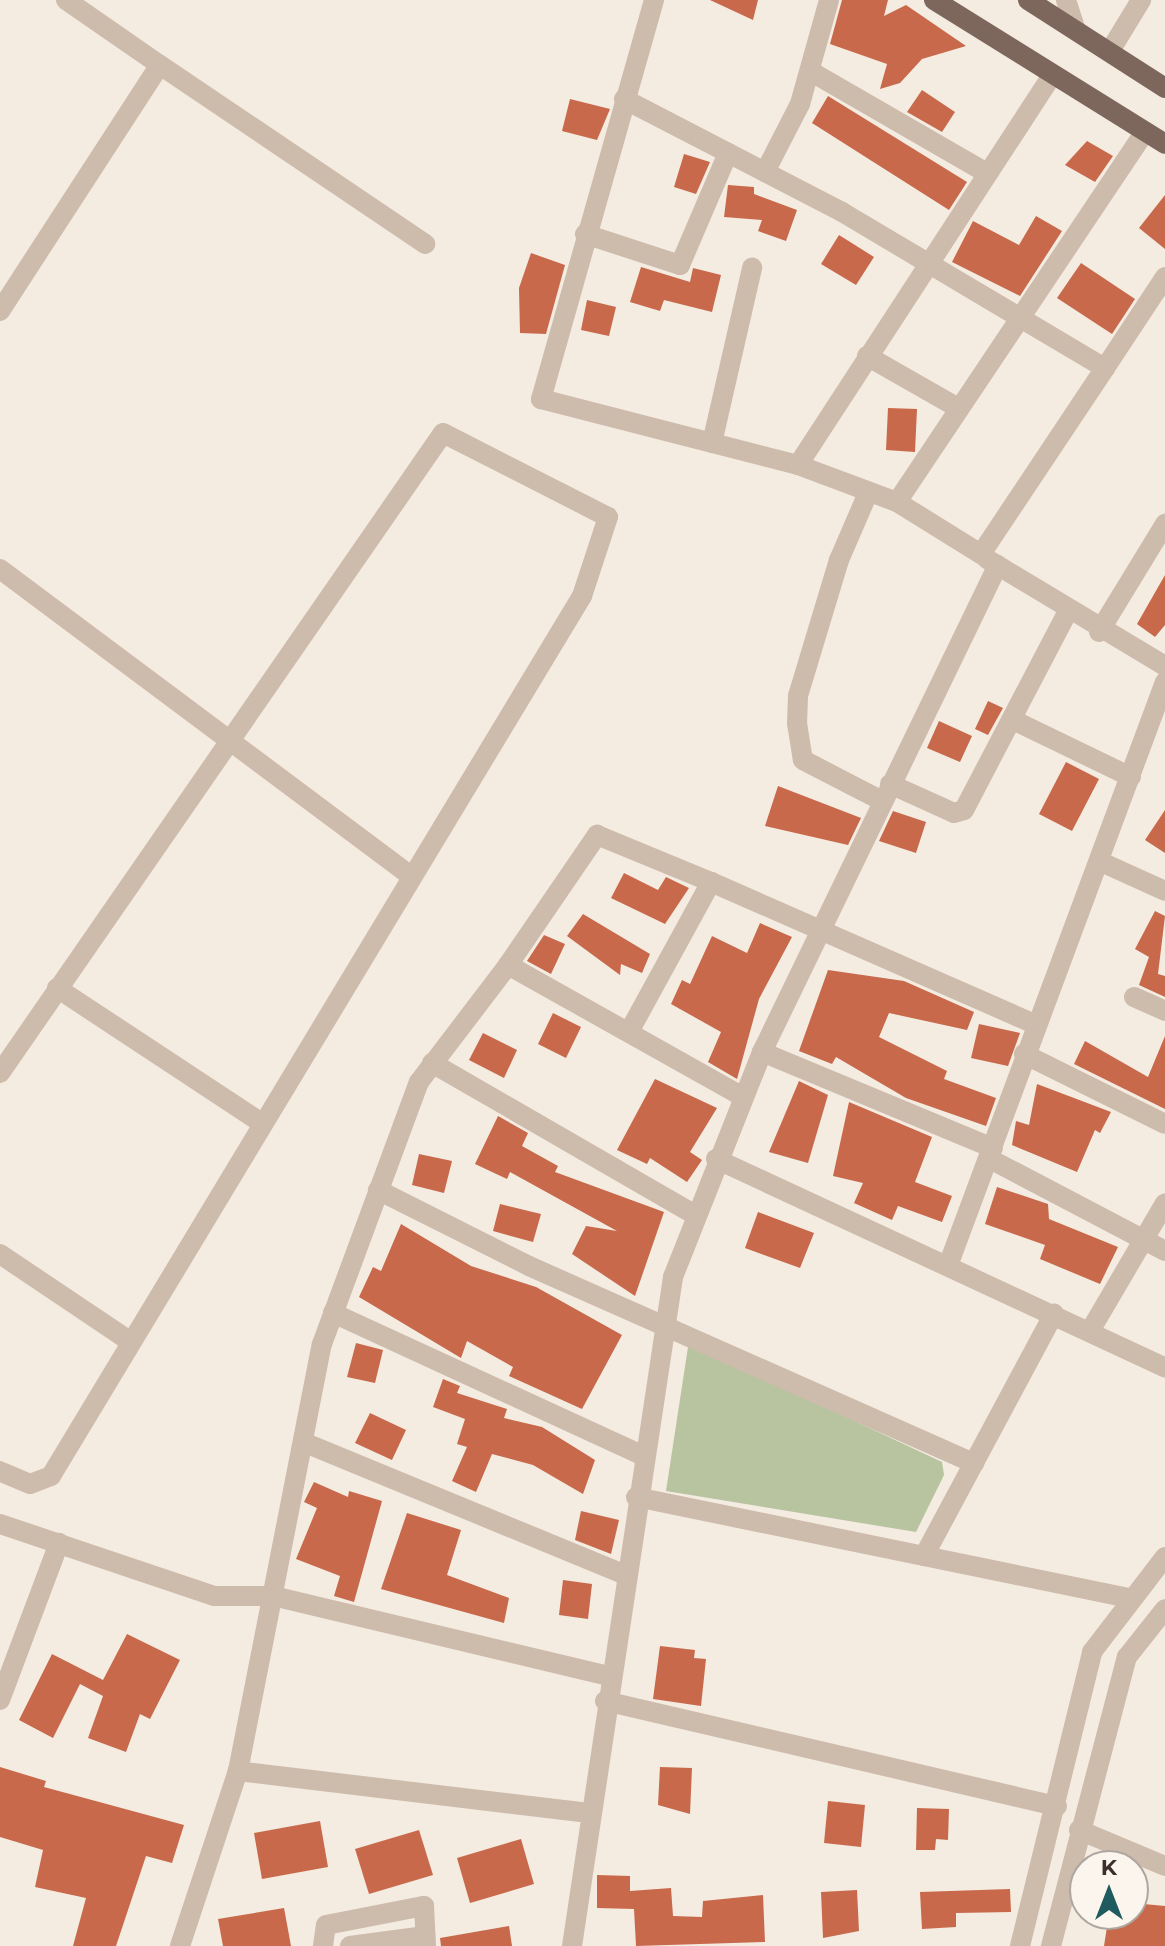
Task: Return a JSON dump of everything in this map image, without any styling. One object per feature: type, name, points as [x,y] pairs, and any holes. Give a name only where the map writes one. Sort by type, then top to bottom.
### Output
[{"type":"main road","points":[[934,0],[1142,136],[1165,144]]},
{"type":"main road","points":[[1028,0],[1165,88]]},
{"type":"street","points":[[66,0],[425,244]]},
{"type":"street","points":[[654,0],[585,234],[541,399],[798,465],[897,502],[1099,632],[1165,666]]},
{"type":"street","points":[[765,172],[810,71],[829,0]]},
{"type":"street","points":[[1066,0],[1076,30]]},
{"type":"street","points":[[1110,51],[1141,0]]},
{"type":"street","points":[[0,311],[160,65]]},
{"type":"street","points":[[810,71],[987,173]]},
{"type":"street","points":[[798,465],[927,262],[1051,77]]},
{"type":"street","points":[[624,99],[765,172],[927,262],[1105,368]]},
{"type":"street","points":[[897,502],[1018,316],[1142,136]]},
{"type":"street","points":[[585,234],[680,265],[728,153]]},
{"type":"street","points":[[712,443],[752,268]]},
{"type":"street","points":[[572,1946],[608,1676],[626,1575],[642,1455],[665,1325],[694,1214],[762,1052],[886,793],[989,560],[1105,368],[1165,277]]},
{"type":"street","points":[[867,356],[958,408]]},
{"type":"street","points":[[0,1073],[226,738],[443,433],[608,517],[582,596],[51,1476],[30,1484],[0,1471]]},
{"type":"street","points":[[868,493],[839,560],[798,696],[797,723],[803,760],[886,793],[954,813],[964,810],[1068,611]]},
{"type":"street","points":[[1099,632],[1165,524]]},
{"type":"street","points":[[0,569],[411,876]]},
{"type":"street","points":[[949,1263],[991,1153],[1034,1024],[1165,682]]},
{"type":"street","points":[[1013,720],[1131,777]]},
{"type":"street","points":[[180,1946],[238,1771],[303,1442],[333,1313],[378,1190],[432,1063],[508,965],[597,835],[824,926],[1034,1024]]},
{"type":"street","points":[[1099,861],[1165,891]]},
{"type":"street","points":[[630,1030],[711,882]]},
{"type":"street","points":[[508,965],[630,1030],[743,1097]]},
{"type":"street","points":[[57,988],[262,1123]]},
{"type":"street","points":[[1134,997],[1165,1011]]},
{"type":"street","points":[[762,1052],[991,1153],[1165,1251]]},
{"type":"street","points":[[1024,1054],[1165,1124]]},
{"type":"street","points":[[432,1063],[694,1214]]},
{"type":"street","points":[[716,1159],[949,1263],[1165,1367]]},
{"type":"street","points":[[378,1190],[665,1325],[974,1463]]},
{"type":"street","points":[[1090,1331],[1165,1203]]},
{"type":"street","points":[[0,1254],[131,1342]]},
{"type":"street","points":[[333,1313],[642,1455]]},
{"type":"street","points":[[924,1556],[1054,1314]]},
{"type":"street","points":[[303,1442],[626,1575]]},
{"type":"street","points":[[636,1497],[1129,1598]]},
{"type":"street","points":[[0,1524],[214,1596],[273,1596],[608,1676]]},
{"type":"street","points":[[0,1700],[59,1543]]},
{"type":"street","points":[[1020,1946],[1057,1806],[1092,1652],[1129,1598],[1165,1557]]},
{"type":"street","points":[[1051,1946],[1079,1830],[1127,1657],[1165,1609]]},
{"type":"street","points":[[605,1701],[1057,1806]]},
{"type":"street","points":[[238,1771],[589,1813]]},
{"type":"street","points":[[1079,1830],[1165,1866]]},
{"type":"street","points":[[323,1946],[326,1925],[424,1906],[425,1941],[350,1946]]},
{"type":"green space","points":[[695,1346],[942,1462],[944,1475],[916,1532],[666,1491],[688,1347]]},
{"type":"building","points":[[710,0],[758,0],[753,20]]},
{"type":"building","points":[[842,0],[888,0],[884,16],[906,5],[966,46],[922,59],[900,83],[880,89],[887,64],[830,44]]},
{"type":"building","points":[[922,90],[955,112],[942,132],[907,112]]},
{"type":"building","points":[[828,96],[967,182],[949,210],[812,123]]},
{"type":"building","points":[[570,99],[610,109],[597,140],[562,131]]},
{"type":"building","points":[[1087,141],[1113,156],[1095,182],[1065,165]]},
{"type":"building","points":[[684,154],[710,162],[696,194],[674,187]]},
{"type":"building","points":[[728,185],[754,187],[754,194],[797,210],[786,241],[758,231],[762,220],[724,217]]},
{"type":"building","points":[[1165,195],[1165,249],[1139,228]]},
{"type":"building","points":[[1036,216],[1062,231],[1020,296],[952,262],[973,221],[1019,245]]},
{"type":"building","points":[[839,235],[874,257],[856,285],[821,264]]},
{"type":"building","points":[[531,253],[565,265],[546,334],[520,333],[519,288]]},
{"type":"building","points":[[1081,263],[1135,299],[1112,334],[1057,298]]},
{"type":"building","points":[[641,267],[690,282],[693,268],[721,275],[712,312],[664,300],[660,311],[630,302]]},
{"type":"building","points":[[587,300],[616,307],[609,336],[581,330]]},
{"type":"building","points":[[888,408],[917,409],[915,452],[886,450]]},
{"type":"building","points":[[1165,575],[1165,625],[1155,637],[1137,624]]},
{"type":"building","points":[[988,701],[1003,708],[988,735],[975,729]]},
{"type":"building","points":[[939,721],[972,736],[960,762],[927,748]]},
{"type":"building","points":[[1066,762],[1099,779],[1072,831],[1039,814]]},
{"type":"building","points":[[778,786],[861,818],[848,845],[765,826]]},
{"type":"building","points":[[1165,810],[1165,853],[1145,840]]},
{"type":"building","points":[[893,811],[926,822],[916,853],[879,841]]},
{"type":"building","points":[[624,873],[658,890],[666,877],[689,888],[665,924],[611,898]]},
{"type":"building","points":[[1155,911],[1165,916],[1158,974],[1165,976],[1165,997],[1139,985],[1149,957],[1135,949]]},
{"type":"building","points":[[583,914],[650,954],[642,973],[621,964],[620,975],[567,936]]},
{"type":"building","points":[[760,923],[792,937],[759,999],[737,1079],[708,1062],[721,1032],[671,1004],[682,980],[690,984],[712,936],[747,953]]},
{"type":"building","points":[[544,935],[565,944],[551,974],[527,961]]},
{"type":"building","points":[[828,970],[904,981],[974,1012],[967,1030],[889,1013],[879,1037],[947,1071],[944,1079],[996,1098],[986,1126],[906,1098],[836,1057],[832,1064],[799,1051]]},
{"type":"building","points":[[553,1013],[581,1027],[566,1058],[538,1044]]},
{"type":"building","points":[[979,1024],[1020,1033],[1008,1066],[971,1058]]},
{"type":"building","points":[[483,1033],[517,1050],[504,1078],[469,1060]]},
{"type":"building","points":[[1165,1036],[1165,1109],[1074,1064],[1085,1041],[1148,1077]]},
{"type":"building","points":[[655,1079],[717,1108],[690,1152],[702,1160],[687,1182],[650,1158],[647,1164],[617,1150]]},
{"type":"building","points":[[799,1081],[828,1095],[808,1163],[769,1152]]},
{"type":"building","points":[[1037,1084],[1111,1112],[1100,1133],[1095,1130],[1077,1172],[1012,1145],[1016,1121],[1029,1125]]},
{"type":"building","points":[[849,1102],[932,1137],[915,1182],[952,1196],[942,1222],[898,1206],[892,1220],[854,1203],[863,1183],[833,1176]]},
{"type":"building","points":[[498,1116],[528,1133],[522,1146],[558,1166],[555,1172],[664,1212],[635,1296],[572,1254],[586,1226],[617,1231],[510,1172],[507,1179],[475,1164]]},
{"type":"building","points":[[419,1154],[452,1161],[444,1193],[412,1185]]},
{"type":"building","points":[[997,1187],[1048,1204],[1049,1219],[1118,1247],[1100,1284],[1040,1259],[1045,1245],[985,1224]]},
{"type":"building","points":[[500,1204],[541,1214],[533,1242],[493,1231]]},
{"type":"building","points":[[758,1212],[814,1233],[800,1268],[745,1248]]},
{"type":"building","points":[[401,1224],[471,1266],[536,1287],[622,1335],[582,1409],[509,1376],[513,1367],[467,1341],[461,1358],[359,1297],[373,1267],[381,1271]]},
{"type":"building","points":[[356,1343],[383,1350],[375,1383],[347,1377]]},
{"type":"building","points":[[443,1379],[460,1386],[457,1393],[507,1409],[504,1418],[542,1427],[595,1460],[583,1494],[533,1465],[492,1454],[476,1492],[452,1481],[467,1447],[457,1444],[465,1419],[433,1407]]},
{"type":"building","points":[[370,1413],[406,1430],[392,1460],[355,1443]]},
{"type":"building","points":[[314,1482],[348,1497],[349,1491],[382,1501],[354,1602],[334,1596],[340,1576],[296,1559],[317,1508],[304,1502]]},
{"type":"building","points":[[581,1511],[619,1520],[611,1554],[575,1540]]},
{"type":"building","points":[[407,1513],[461,1530],[447,1575],[509,1598],[504,1623],[381,1589]]},
{"type":"building","points":[[563,1580],[592,1584],[588,1619],[559,1615]]},
{"type":"building","points":[[127,1634],[180,1660],[150,1719],[140,1714],[126,1752],[88,1738],[103,1696],[80,1684],[53,1738],[19,1720],[52,1654],[103,1680]]},
{"type":"building","points":[[660,1646],[695,1650],[694,1658],[706,1659],[701,1706],[653,1699]]},
{"type":"building","points":[[0,1767],[46,1781],[44,1787],[184,1825],[172,1863],[146,1856],[116,1946],[73,1946],[86,1898],[35,1887],[43,1850],[0,1837]]},
{"type":"building","points":[[660,1767],[692,1768],[690,1814],[658,1805]]},
{"type":"building","points":[[828,1801],[865,1805],[861,1847],[824,1843]]},
{"type":"building","points":[[917,1808],[949,1809],[948,1840],[936,1839],[935,1850],[916,1850]]},
{"type":"building","points":[[320,1821],[328,1867],[262,1879],[254,1833]]},
{"type":"building","points":[[419,1830],[433,1875],[369,1894],[355,1849]]},
{"type":"building","points":[[521,1839],[534,1884],[470,1903],[457,1858]]},
{"type":"building","points":[[597,1875],[630,1876],[630,1891],[671,1888],[673,1916],[702,1917],[703,1901],[763,1895],[765,1942],[636,1946],[634,1909],[597,1908]]},
{"type":"building","points":[[1010,1889],[1011,1912],[956,1913],[956,1927],[922,1929],[920,1892]]},
{"type":"building","points":[[857,1890],[859,1931],[823,1938],[821,1892]]},
{"type":"building","points":[[1149,1904],[1165,1906],[1165,1946],[1104,1946],[1106,1930],[1149,1930]]},
{"type":"building","points":[[284,1908],[291,1946],[223,1946],[218,1919]]},
{"type":"building","points":[[509,1926],[512,1946],[441,1946],[440,1938]]}]
